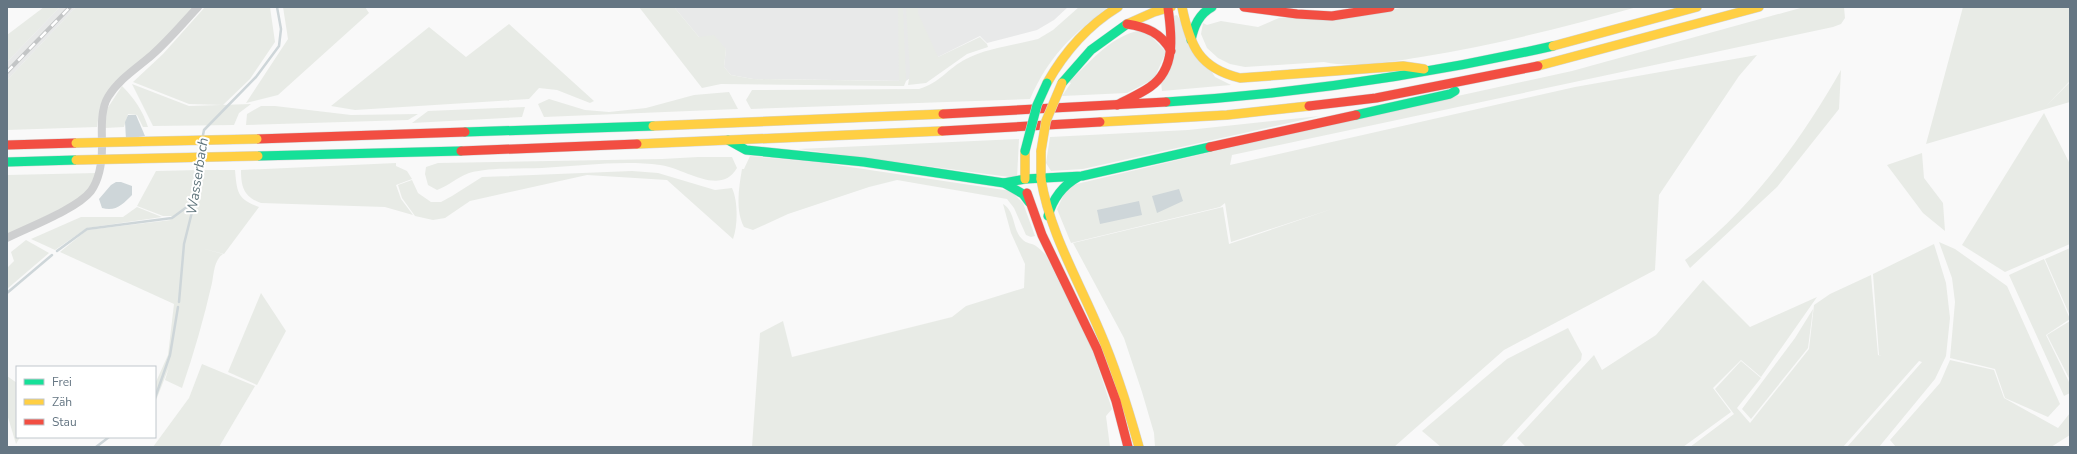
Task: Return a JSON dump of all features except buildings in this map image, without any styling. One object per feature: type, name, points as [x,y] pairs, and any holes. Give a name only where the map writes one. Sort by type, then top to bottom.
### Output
[{"type":"main road","points":[[1118,7],[1093,23],[1080,35],[1059,62],[1047,83],[1037,104],[1025,151],[1025,179],[1029,202],[1044,239],[1097,350],[1116,401],[1128,447]]},
{"type":"main road","points":[[1116,106],[1156,82],[1166,69],[1171,51],[1172,37],[1169,7],[1126,24],[1092,49],[1074,66],[1062,83],[1048,115],[1041,151],[1041,179],[1048,216],[1114,363],[1126,398],[1138,447]]},
{"type":"main road","points":[[1182,7],[1191,40],[1199,56],[1205,64],[1213,70],[1228,76],[1240,78],[1403,66],[1434,71]]},
{"type":"main road","points":[[1191,40],[1193,30],[1200,16],[1212,7]]},
{"type":"main road","points":[[1244,7],[1297,14],[1332,16],[1390,7]]},
{"type":"main road","points":[[7,145],[257,139],[786,121],[1116,106],[1229,98],[1317,88],[1434,71],[1583,39],[1697,7]]},
{"type":"main road","points":[[7,162],[476,151],[1003,128],[1219,116],[1361,100],[1468,81],[1586,55],[1759,7]]},
{"type":"main road","points":[[1126,24],[1142,26],[1159,34],[1171,51]]},
{"type":"main road","points":[[728,140],[746,150],[864,162],[1004,183],[1025,179],[1082,176],[1450,94],[1468,81]]},
{"type":"main road","points":[[1048,216],[1060,189],[1070,181],[1082,176]]},
{"type":"main road","points":[[1004,183],[1019,191],[1029,202]]},
{"type":"street","points":[[7,238],[75,205],[92,190],[98,177],[102,158],[104,106],[107,98],[123,79],[167,42],[198,7]]},
{"type":"shaded area","points":[[44,7],[60,7],[7,62],[7,35]]},
{"type":"shaded area","points":[[60,7],[76,7],[7,80],[7,62]]},
{"type":"shaded area","points":[[76,7],[195,7],[100,107],[97,127],[7,130],[7,80]]},
{"type":"shaded area","points":[[205,7],[270,7],[275,42],[250,79],[223,105],[189,104],[133,82],[163,54]]},
{"type":"shaded area","points":[[283,7],[365,7],[369,13],[278,95],[246,103],[288,39]]},
{"type":"shaded area","points":[[639,7],[674,7],[699,37],[714,35],[726,49],[724,67],[731,75],[753,79],[899,81],[898,7],[903,7],[906,81],[904,86],[721,84],[702,88]]},
{"type":"shaded area","points":[[674,7],[1068,7],[1054,20],[1037,30],[987,43],[980,36],[938,57],[906,81],[753,79],[731,75],[724,67],[726,49],[699,37]]},
{"type":"shaded area","points":[[906,7],[918,7],[918,13],[938,57],[980,37],[988,47],[967,54],[926,83],[908,85],[910,72]]},
{"type":"shaded area","points":[[1079,7],[1108,7],[1062,48],[1045,71],[1030,99],[751,109],[746,100],[752,90],[919,89],[933,83],[954,67],[974,55],[992,49],[1038,39],[1053,30]]},
{"type":"shaded area","points":[[1407,7],[1637,7],[1503,41],[1421,57],[1372,64],[1335,64],[1324,62],[1245,67],[1230,64],[1218,58],[1207,48],[1201,34],[1203,23],[1207,25],[1221,21],[1258,27],[1279,18],[1350,16]]},
{"type":"shaded area","points":[[1804,7],[1844,7],[1845,18],[1841,24],[1833,27],[1232,155],[1230,165],[1575,87],[1757,55],[1739,76],[1659,195],[1655,270],[1504,350],[1394,447],[1155,447],[1154,433],[1124,338],[1073,243],[1223,207],[1229,244],[1332,209],[1231,242],[1225,203],[1220,207],[1071,243],[1057,209],[1068,186],[1334,123],[1572,71]]},
{"type":"shaded area","points":[[1963,7],[2070,7],[2070,81],[2046,106],[2070,82],[2070,102],[1926,144]]},
{"type":"shaded area","points":[[1177,15],[1215,77],[1231,85],[1162,91],[1161,82],[1173,16]]},
{"type":"shaded area","points":[[509,24],[594,101],[590,103],[557,90],[539,88],[529,99],[355,110],[331,106],[429,27],[466,57]]},
{"type":"shaded area","points":[[1145,30],[1166,52],[1154,79],[1127,93],[1062,96],[1071,83],[1069,82],[1103,49],[1123,36]]},
{"type":"shaded area","points":[[1841,70],[1839,109],[1777,187],[1690,268],[1685,260],[1731,219],[1772,173],[1791,149]]},
{"type":"shaded area","points":[[132,84],[189,106],[251,104],[239,113],[234,125],[153,126]]},
{"type":"shaded area","points":[[122,86],[138,105],[148,127],[143,127],[137,115],[128,114],[124,127],[105,128],[107,109]]},
{"type":"shaded area","points":[[729,92],[738,109],[544,117],[538,104],[549,99],[585,110],[609,112],[646,108],[694,95]]},
{"type":"shaded area","points":[[261,106],[275,106],[351,115],[418,114],[408,120],[246,125],[247,114]]},
{"type":"shaded area","points":[[525,107],[522,117],[412,123],[428,111]]},
{"type":"shaded area","points":[[2044,113],[2070,164],[2070,244],[2005,272],[1962,245]]},
{"type":"shaded area","points":[[128,115],[136,115],[145,136],[126,139],[125,122]]},
{"type":"shaded area","points":[[1320,116],[1083,169],[1051,171],[1046,163],[1050,137],[1188,130]]},
{"type":"shaded area","points":[[1019,139],[1017,178],[798,149]]},
{"type":"shaded area","points":[[1922,153],[1924,178],[1943,203],[1945,231],[1923,213],[1887,165]]},
{"type":"shaded area","points":[[750,156],[823,163],[1011,191],[1023,203],[1035,236],[1031,237],[1026,235],[1014,208],[1007,199],[897,180],[869,187],[788,214],[753,230],[744,227],[739,213],[739,191],[742,169],[744,169]]},
{"type":"shaded area","points":[[732,157],[737,168],[730,176],[721,180],[712,181],[670,167],[631,163],[496,169],[469,173],[437,190],[428,185],[425,174],[426,167],[438,163]]},
{"type":"shaded area","points":[[396,163],[396,166],[407,171],[412,179],[396,185],[401,199],[413,215],[385,207],[261,203],[255,201],[247,194],[243,186],[241,176],[241,170]]},
{"type":"shaded area","points":[[199,170],[235,170],[236,184],[242,198],[259,207],[224,254],[201,248],[223,254],[215,267],[202,322],[182,388],[165,380],[169,367],[156,400],[156,382],[168,355],[174,304],[60,252],[87,230],[171,220],[168,219],[172,216],[163,216],[137,206],[156,171]]},
{"type":"shaded area","points":[[632,171],[658,173],[715,190],[732,188],[737,213],[733,239],[667,180],[587,175],[470,201],[445,218],[433,220],[415,216],[402,198],[398,185],[412,180],[418,193],[431,202],[441,202],[482,177]]},
{"type":"shaded area","points":[[97,173],[92,187],[73,203],[7,235],[7,175]]},
{"type":"shaded area","points":[[116,182],[121,182],[132,186],[132,195],[115,208],[102,208],[99,199],[111,185]]},
{"type":"shaded area","points":[[1179,189],[1183,201],[1157,213],[1152,196]]},
{"type":"shaded area","points":[[1139,201],[1142,215],[1100,224],[1097,210]]},
{"type":"shaded area","points":[[1003,204],[1010,211],[1022,239],[1025,242],[1036,246],[1046,255],[1091,346],[1112,409],[1106,416],[1110,447],[752,447],[760,333],[783,321],[792,357],[952,317],[966,306],[1024,288],[1025,264],[1011,233]]},
{"type":"shaded area","points":[[137,207],[162,217],[87,228],[55,250],[31,239],[81,217],[123,217]]},
{"type":"shaded area","points":[[26,240],[49,253],[7,289],[7,268],[14,261],[11,252]]},
{"type":"shaded area","points":[[1939,242],[1955,249],[2007,286],[2060,404],[2048,417],[2005,398],[1995,369],[1950,358],[1955,302],[1952,278]]},
{"type":"shaded area","points":[[1934,244],[1946,283],[1950,318],[1946,356],[1935,379],[1879,447],[1847,447],[1922,362],[1919,361],[1843,447],[1690,447],[1734,414],[1715,389],[1741,361],[1761,378],[1737,408],[1750,423],[1809,349],[1814,305],[1830,294],[1871,275],[1878,355],[1882,356],[1879,355],[1873,274]]},
{"type":"shaded area","points":[[2070,248],[2070,316],[2045,259]]},
{"type":"shaded area","points":[[2044,259],[2070,319],[2046,335],[2070,384],[2070,393],[2064,396],[2009,275]]},
{"type":"shaded area","points":[[1703,280],[1750,327],[1817,297],[1761,377],[1741,360],[1713,388],[1731,412],[1683,447],[1526,447],[1517,438],[1594,355],[1602,370],[1656,335]]},
{"type":"shaded area","points":[[261,293],[286,331],[257,385],[228,372]]},
{"type":"shaded area","points":[[1813,309],[1808,348],[1751,419],[1742,409],[1795,338]]},
{"type":"shaded area","points":[[2070,321],[2070,380],[2047,335]]},
{"type":"shaded area","points":[[1568,328],[1582,354],[1581,360],[1501,447],[1441,447],[1422,431],[1507,359]]},
{"type":"shaded area","points":[[1950,360],[1994,370],[2004,398],[2058,428],[2070,413],[2070,435],[2051,447],[1896,447],[1890,440],[1940,383]]},
{"type":"shaded area","points":[[202,364],[255,386],[219,447],[153,447],[189,398]]},
{"type":"shaded area","points":[[7,376],[16,382],[16,438],[19,438],[16,444],[7,414]]},
{"type":"waterway","name":"Wasserbach","points":[[203,135],[204,130],[256,77],[279,46],[281,29],[277,7]]},
{"type":"waterway","name":"Wasserbach","points":[[179,302],[184,244],[195,200],[200,162]]},
{"type":"waterway","points":[[57,251],[87,229],[172,218],[195,201]]},
{"type":"waterway","points":[[7,293],[52,255]]},
{"type":"waterway","name":"Wasserbach","points":[[156,395],[170,355],[178,307]]},
{"type":"waterway","name":"Wasserbach","points":[[96,447],[108,438]]},
{"type":"railway","points":[[7,72],[70,7]]},
{"type":"traffic: fast","points":[[1191,40],[1200,17],[1212,7]]},
{"type":"traffic: fast","points":[[1062,83],[1091,50],[1127,24]]},
{"type":"traffic: fast","points":[[1166,102],[1263,94],[1360,82],[1457,66],[1553,46]]},
{"type":"traffic: fast","points":[[1025,151],[1037,105],[1047,83]]},
{"type":"traffic: fast","points":[[1356,115],[1450,94],[1455,91]]},
{"type":"traffic: fast","points":[[465,132],[653,126]]},
{"type":"traffic: fast","points":[[728,140],[746,150],[864,162],[1004,183],[1023,194],[1029,202]]},
{"type":"traffic: fast","points":[[1004,183],[1025,179],[1082,176],[1210,147]]},
{"type":"traffic: fast","points":[[258,156],[461,151]]},
{"type":"traffic: fast","points":[[7,162],[76,160]]},
{"type":"traffic: fast","points":[[1048,216],[1055,198],[1067,184],[1078,177]]},
{"type":"traffic: slow","points":[[1047,83],[1061,60],[1078,40],[1096,22],[1118,7]]},
{"type":"traffic: slow","points":[[1127,24],[1154,12],[1171,7]]},
{"type":"traffic: slow","points":[[1182,7],[1193,44],[1199,53],[1215,68],[1226,74],[1240,78],[1403,66],[1424,69]]},
{"type":"traffic: slow","points":[[1553,46],[1697,7]]},
{"type":"traffic: slow","points":[[1538,66],[1759,7]]},
{"type":"traffic: slow","points":[[1041,151],[1046,121],[1062,83]]},
{"type":"traffic: slow","points":[[1100,122],[1227,115],[1309,106]]},
{"type":"traffic: slow","points":[[653,126],[943,114]]},
{"type":"traffic: slow","points":[[637,144],[942,131]]},
{"type":"traffic: slow","points":[[76,143],[257,139]]},
{"type":"traffic: slow","points":[[1025,151],[1025,179]]},
{"type":"traffic: slow","points":[[1041,151],[1041,179]]},
{"type":"traffic: slow","points":[[76,160],[258,156]]},
{"type":"traffic: slow","points":[[1041,179],[1051,219],[1066,257],[1106,346],[1126,403],[1139,447]]},
{"type":"traffic: jam","points":[[1244,7],[1297,14],[1332,16],[1390,7]]},
{"type":"traffic: jam","points":[[1117,105],[1150,87],[1158,80],[1164,71],[1168,61],[1171,41],[1168,8]]},
{"type":"traffic: jam","points":[[1127,24],[1147,29],[1158,35],[1171,51]]},
{"type":"traffic: jam","points":[[1309,106],[1376,98],[1538,66]]},
{"type":"traffic: jam","points":[[943,114],[1166,102]]},
{"type":"traffic: jam","points":[[1210,147],[1356,115]]},
{"type":"traffic: jam","points":[[942,131],[1100,122]]},
{"type":"traffic: jam","points":[[257,139],[465,132]]},
{"type":"traffic: jam","points":[[7,145],[76,143]]},
{"type":"traffic: jam","points":[[461,151],[637,144]]},
{"type":"traffic: jam","points":[[1027,193],[1042,235],[1097,349],[1116,401],[1128,447]]}]
